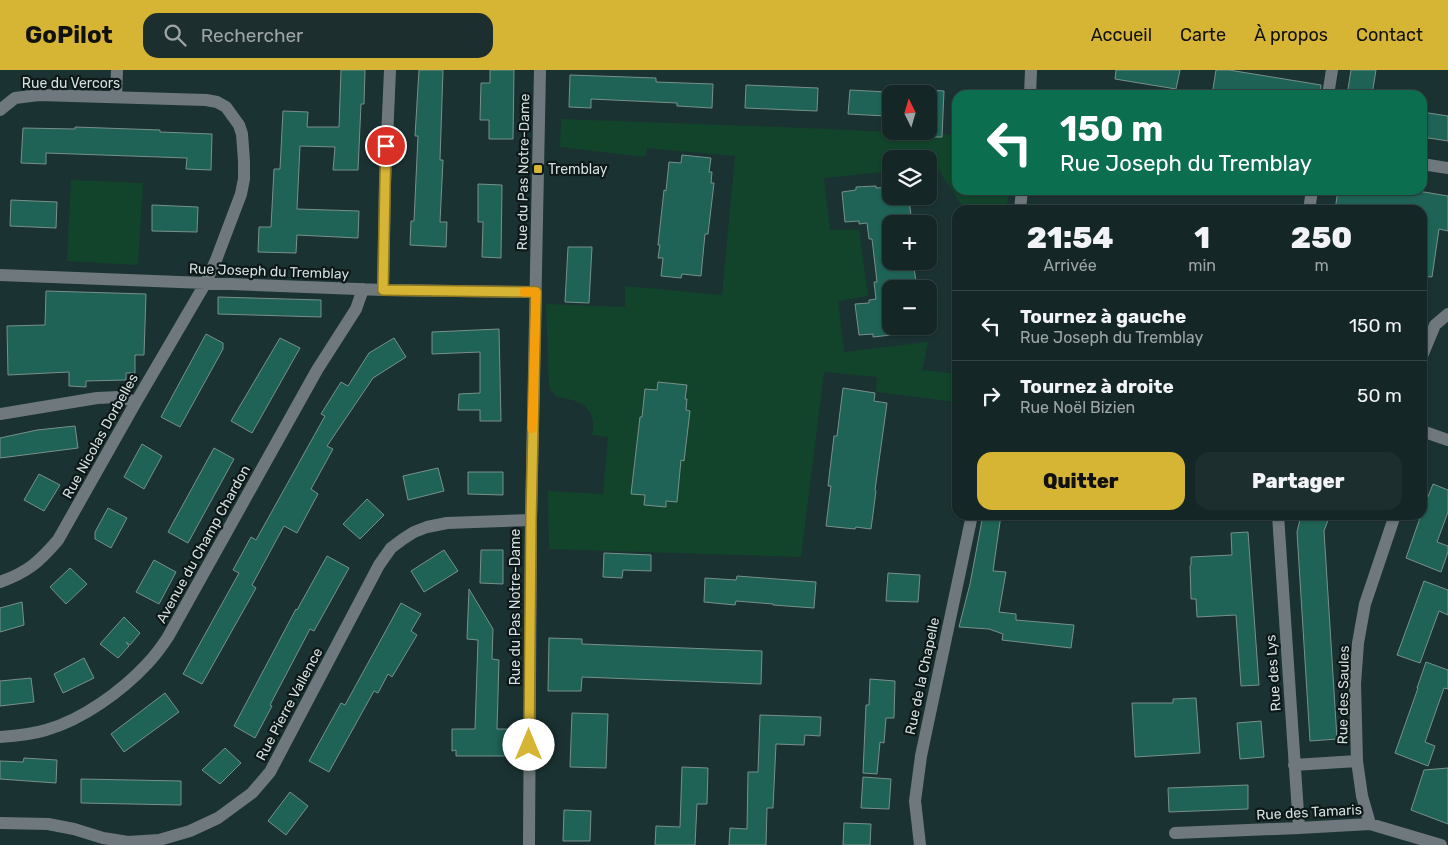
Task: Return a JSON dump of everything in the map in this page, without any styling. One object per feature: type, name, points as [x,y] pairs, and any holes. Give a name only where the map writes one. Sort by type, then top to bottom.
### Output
[{"type":"street","points":[[116,97],[117,70]]},
{"type":"street","points":[[383,290],[390,70]]},
{"type":"street","name":"Rue du Pas Notre-Dame","points":[[529,845],[531,520],[540,70]]},
{"type":"street","points":[[1030,90],[1031,70]]},
{"type":"street","points":[[1329,90],[1332,70]]},
{"type":"street","name":"Rue du Vercors","points":[[0,110],[15,98],[40,95],[206,100],[217,102],[226,107],[239,125],[242,134],[244,179],[241,194],[216,260],[204,284]]},
{"type":"street","points":[[1427,165],[1448,168]]},
{"type":"street","name":"Rue Joseph du Tremblay","points":[[0,275],[383,290],[536,292]]},
{"type":"street","name":"Rue Nicolas Dorbelles","points":[[0,582],[28,570],[41,560],[58,540],[204,284]]},
{"type":"street","name":"Avenue du Champ Chardon","points":[[0,737],[22,736],[68,723],[97,706],[136,676],[148,663],[168,636],[317,370],[356,309],[363,289]]},
{"type":"street","points":[[1427,344],[1435,325],[1448,314]]},
{"type":"street","points":[[0,414],[97,398],[118,397],[136,402]]},
{"type":"street","points":[[1427,435],[1448,440]]},
{"type":"street","name":"Rue Pierre Vallence","points":[[0,824],[48,824],[74,829],[103,838],[128,842],[159,840],[190,832],[218,818],[252,793],[270,772],[379,565],[391,548],[414,532],[447,523],[531,520]]},
{"type":"street","name":"Rue de la Chapelle","points":[[920,845],[915,801],[920,756],[971,520]]},
{"type":"street","name":"Rue des Lys","points":[[1278,520],[1299,828]]},
{"type":"street","name":"Rue des Saules","points":[[1370,824],[1362,796],[1357,761],[1355,684],[1358,644],[1365,604],[1393,520]]},
{"type":"street","name":"Rue des Saules","points":[[1294,765],[1357,761]]},
{"type":"street","name":"Rue des Tamaris","points":[[1175,833],[1370,824],[1441,845]]},
{"type":"green space","points":[[561,119],[882,132],[882,140],[938,140],[938,134],[952,135],[952,190],[937,168],[937,150],[882,150],[882,172],[824,178],[830,230],[859,230],[868,296],[838,301],[844,352],[928,342],[922,370],[952,373],[952,401],[876,392],[877,377],[824,372],[801,557],[549,549],[548,491],[603,494],[608,437],[592,435],[593,426],[590,412],[580,403],[557,397],[549,387],[546,304],[625,307],[625,286],[722,295],[735,156],[647,148],[645,157],[560,147]]},
{"type":"green space","points":[[71,180],[143,183],[138,265],[67,261]]},
{"type":"green space","points":[[955,195],[1008,195],[1007,205],[962,205]]},
{"type":"building","points":[[341,70],[365,70],[364,104],[361,104],[358,170],[333,170],[335,147],[300,146],[297,209],[359,211],[358,238],[297,235],[296,253],[258,252],[259,227],[271,227],[274,169],[280,169],[283,111],[308,112],[307,127],[339,127]]},
{"type":"building","points":[[419,70],[443,70],[440,160],[443,160],[440,222],[447,222],[446,247],[410,245],[411,221],[414,221],[418,136],[415,136]]},
{"type":"building","points":[[490,70],[514,70],[513,139],[489,139],[489,120],[480,120],[481,83],[490,83]]},
{"type":"building","points":[[1116,70],[1180,70],[1176,89],[1115,79]]},
{"type":"building","points":[[1216,70],[1229,70],[1321,85],[1320,90],[1213,90]]},
{"type":"building","points":[[1351,70],[1376,70],[1373,90],[1348,90]]},
{"type":"building","points":[[570,75],[656,78],[656,82],[713,84],[712,108],[677,106],[677,103],[591,99],[591,108],[569,107]]},
{"type":"building","points":[[746,85],[818,88],[817,111],[745,108]]},
{"type":"building","points":[[850,90],[882,92],[882,116],[848,114]]},
{"type":"building","points":[[938,91],[944,91],[942,137],[938,137]]},
{"type":"building","points":[[1427,113],[1448,116],[1448,141],[1427,138]]},
{"type":"building","points":[[75,127],[212,134],[211,170],[186,169],[187,158],[46,153],[46,164],[21,163],[23,128],[75,129]]},
{"type":"building","points":[[682,155],[711,158],[709,172],[712,172],[711,183],[714,183],[708,234],[705,234],[701,276],[682,274],[681,278],[661,276],[663,258],[658,258],[660,245],[658,245],[669,162],[681,163]]},
{"type":"building","points":[[478,184],[502,185],[501,258],[482,257],[483,222],[478,222]]},
{"type":"building","points":[[856,187],[882,188],[882,205],[910,205],[911,215],[882,215],[882,270],[914,270],[916,280],[882,280],[882,335],[891,335],[873,337],[873,334],[859,335],[855,304],[869,303],[869,300],[876,299],[874,282],[877,282],[872,239],[869,239],[867,223],[859,224],[859,221],[845,222],[842,192],[856,190]]},
{"type":"building","points":[[1427,192],[1448,196],[1448,231],[1439,229],[1432,277],[1427,276],[1427,205],[1336,205],[1337,195],[1427,195]]},
{"type":"building","points":[[11,200],[57,202],[56,228],[10,226]]},
{"type":"building","points":[[152,205],[198,207],[197,232],[152,231]]},
{"type":"building","points":[[568,247],[592,247],[589,303],[565,302]]},
{"type":"building","points":[[46,291],[146,294],[144,355],[135,355],[135,373],[126,373],[126,380],[86,381],[86,387],[69,386],[69,372],[8,375],[7,326],[45,325]]},
{"type":"building","points":[[218,297],[321,300],[321,317],[218,314]]},
{"type":"building","points":[[499,329],[501,421],[480,421],[480,410],[458,410],[459,394],[480,393],[480,352],[432,354],[432,332]]},
{"type":"building","points":[[206,334],[223,343],[223,349],[180,427],[161,417]]},
{"type":"building","points":[[280,338],[300,348],[252,433],[231,421]]},
{"type":"building","points":[[394,338],[406,357],[373,378],[327,446],[333,449],[311,489],[318,494],[297,533],[284,526],[252,585],[256,588],[202,684],[183,674],[239,573],[233,570],[251,537],[256,540],[325,416],[321,414],[341,382],[348,386],[369,353]]},
{"type":"building","points":[[658,382],[687,385],[686,410],[690,411],[684,461],[681,460],[677,502],[666,501],[666,507],[644,505],[645,495],[631,494],[645,389],[657,390]]},
{"type":"building","points":[[843,388],[875,393],[874,401],[887,403],[871,529],[826,526],[831,486],[828,486],[834,436],[837,436]]},
{"type":"building","points":[[75,426],[78,448],[0,458],[0,438],[37,430]]},
{"type":"building","points":[[142,444],[162,456],[144,489],[124,477]]},
{"type":"building","points":[[214,448],[234,459],[188,543],[168,532]]},
{"type":"building","points":[[438,468],[444,491],[408,500],[403,476]]},
{"type":"building","points":[[468,472],[503,472],[503,495],[468,494]]},
{"type":"building","points":[[39,474],[60,485],[44,511],[24,500]]},
{"type":"building","points":[[1433,484],[1448,490],[1448,512],[1437,542],[1448,546],[1448,552],[1441,572],[1406,558],[1419,520],[1427,520],[1427,499]]},
{"type":"building","points":[[367,499],[384,515],[360,539],[343,524]]},
{"type":"building","points":[[108,508],[127,518],[111,548],[95,539],[95,532]]},
{"type":"building","points":[[982,520],[1000,520],[993,571],[1006,572],[999,612],[1016,614],[1016,620],[1074,625],[1071,648],[1002,640],[1003,634],[989,629],[959,627],[970,584]]},
{"type":"building","points":[[1300,520],[1328,520],[1324,531],[1337,739],[1310,741],[1297,532]]},
{"type":"building","points":[[1248,532],[1259,685],[1241,686],[1236,615],[1197,617],[1196,599],[1191,599],[1190,566],[1191,557],[1232,555],[1231,533]]},
{"type":"building","points":[[444,550],[458,571],[424,592],[411,571]]},
{"type":"building","points":[[481,550],[503,550],[503,584],[480,583]]},
{"type":"building","points":[[604,553],[651,555],[651,571],[623,570],[622,578],[603,577]]},
{"type":"building","points":[[327,556],[349,568],[314,631],[310,629],[255,738],[234,726],[296,609]]},
{"type":"building","points":[[154,560],[176,572],[159,604],[136,592]]},
{"type":"building","points":[[70,568],[87,584],[66,604],[50,587]]},
{"type":"building","points":[[888,573],[920,575],[918,602],[886,601]]},
{"type":"building","points":[[737,576],[816,582],[814,608],[736,601],[735,605],[704,602],[705,578],[736,580]]},
{"type":"building","points":[[1424,581],[1448,590],[1448,615],[1439,611],[1420,663],[1397,655]]},
{"type":"building","points":[[469,589],[493,629],[492,659],[499,660],[497,729],[518,729],[518,756],[456,756],[456,750],[452,751],[452,729],[475,729],[478,640],[467,639]]},
{"type":"building","points":[[22,602],[24,625],[0,632],[0,608]]},
{"type":"building","points":[[401,603],[421,614],[411,631],[417,635],[392,677],[388,674],[378,693],[374,691],[329,772],[309,761],[341,703],[345,705]]},
{"type":"building","points":[[124,617],[140,633],[130,645],[126,642],[129,646],[118,658],[100,644]]},
{"type":"building","points":[[549,638],[582,639],[582,644],[762,651],[761,684],[582,677],[581,691],[548,691]]},
{"type":"building","points":[[84,658],[94,678],[63,693],[54,674]]},
{"type":"building","points":[[1426,662],[1448,670],[1448,689],[1444,688],[1425,742],[1435,746],[1428,766],[1395,753]]},
{"type":"building","points":[[31,678],[34,702],[0,706],[0,681]]},
{"type":"building","points":[[870,679],[895,681],[894,718],[886,718],[884,743],[880,742],[877,774],[863,773],[866,705],[869,705]]},
{"type":"building","points":[[165,693],[179,712],[124,752],[111,734]]},
{"type":"building","points":[[1196,698],[1200,753],[1135,757],[1132,703],[1173,703],[1173,699]]},
{"type":"building","points":[[572,713],[608,714],[606,768],[570,767]]},
{"type":"building","points":[[760,715],[821,717],[820,736],[805,735],[804,745],[776,744],[773,808],[767,808],[766,845],[729,845],[730,828],[747,829],[748,772],[758,772]]},
{"type":"building","points":[[1261,721],[1264,757],[1240,759],[1237,723]]},
{"type":"building","points":[[225,748],[241,763],[220,784],[202,770]]},
{"type":"building","points":[[24,758],[57,760],[56,783],[0,779],[0,761],[23,762]]},
{"type":"building","points":[[682,767],[708,768],[707,804],[697,804],[695,845],[655,845],[656,826],[680,827]]},
{"type":"building","points":[[1448,768],[1448,824],[1411,810],[1424,770]]},
{"type":"building","points":[[863,777],[891,779],[889,809],[861,808]]},
{"type":"building","points":[[81,779],[181,781],[181,805],[81,803]]},
{"type":"building","points":[[1248,785],[1248,809],[1169,812],[1168,788]]},
{"type":"building","points":[[290,792],[308,806],[286,835],[268,821]]},
{"type":"building","points":[[564,810],[591,811],[590,841],[563,841]]},
{"type":"building","points":[[844,823],[871,824],[870,845],[843,845]]},
{"type":"slow traffic","points":[[524,292],[536,292],[532,429]]},
{"type":"place","name":"Tremblay","points":[[538,169]]},
{"type":"route","points":[[386,146],[383,290],[536,292],[529,745]]}]
